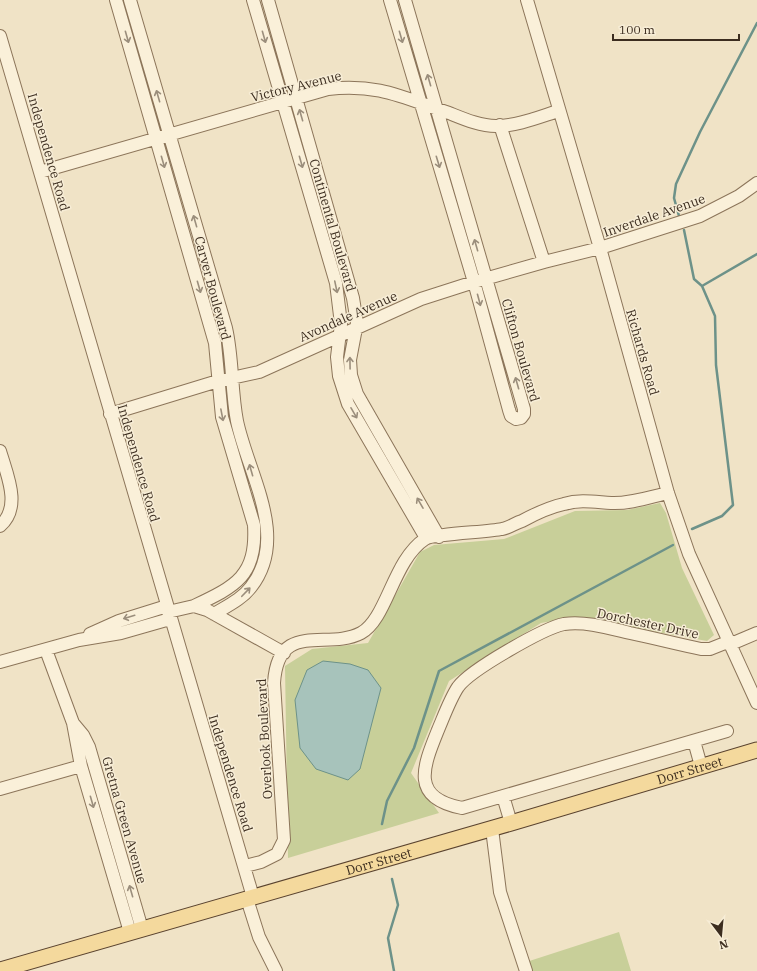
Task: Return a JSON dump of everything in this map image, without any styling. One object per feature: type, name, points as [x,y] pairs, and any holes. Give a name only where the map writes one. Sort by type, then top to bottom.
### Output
[{"type":"main road","name":"Dorr Street","points":[[0,970],[511,823],[757,750]]},
{"type":"street","name":"Carver Boulevard","points":[[0,662],[79,640],[119,620],[194,606],[224,592],[241,578],[251,561],[255,543],[254,525],[222,416],[215,343],[116,0]]},
{"type":"street","name":"Carver Boulevard","points":[[130,0],[226,328],[229,342],[238,423],[267,523],[268,547],[264,562],[251,587],[241,597],[214,614]]},
{"type":"street","name":"Continental Boulevard","points":[[253,0],[336,283],[342,324],[338,337],[339,376],[348,404],[426,538]]},
{"type":"street","name":"Continental Boulevard","points":[[268,0],[349,278],[356,313],[356,329],[350,360],[351,375],[357,394],[439,537]]},
{"type":"street","name":"Clifton Boulevard","points":[[390,0],[474,282],[509,410],[511,416],[516,420],[521,418],[524,414],[524,409],[405,0]]},
{"type":"street","name":"Richards Road","points":[[527,0],[558,111],[600,248],[668,493],[689,554],[731,643],[757,703]]},
{"type":"street","name":"Independence Road","points":[[0,36],[168,612],[245,866],[250,898],[259,936],[276,971]]},
{"type":"street","name":"Victory Avenue","points":[[40,172],[328,89],[351,86],[372,88],[408,98],[478,124],[500,125],[558,111]]},
{"type":"street","points":[[500,125],[544,262]]},
{"type":"street","name":"Inverdale Avenue","points":[[600,248],[700,216],[739,196],[757,183]]},
{"type":"street","name":"Avondale Avenue","points":[[110,414],[218,381],[259,372],[421,299],[486,278],[600,248]]},
{"type":"street","points":[[0,451],[12,490],[10,512],[5,522],[0,526]]},
{"type":"street","points":[[426,538],[504,529],[563,504],[588,500],[612,503],[641,500],[668,493]]},
{"type":"street","name":"Overlook Boulevard","points":[[245,866],[261,862],[277,854],[284,840],[274,683],[275,668],[284,653],[295,643],[307,640],[353,636],[363,632],[374,622],[402,564],[414,549],[426,538]]},
{"type":"street","points":[[194,606],[214,614],[284,653]]},
{"type":"street","name":"Dorchester Drive","points":[[726,731],[462,808],[448,805],[437,799],[428,791],[424,780],[424,768],[429,752],[446,711],[459,686],[476,670],[542,632],[564,624],[593,625],[701,649],[710,649],[731,643],[757,633]]},
{"type":"street","name":"Gretna Green Avenue","points":[[46,650],[73,723],[83,735],[83,762],[136,931]]},
{"type":"street","points":[[694,741],[701,766]]},
{"type":"street","points":[[0,789],[83,762],[95,770]]},
{"type":"street","name":"Gretna Green Avenue","points":[[83,762],[95,770],[136,931]]},
{"type":"street","points":[[503,796],[511,823]]},
{"type":"street","points":[[492,828],[500,892],[526,971]]},
{"type":"green space","points":[[660,503],[666,513],[682,568],[714,635],[707,641],[575,617],[541,623],[449,681],[411,773],[439,813],[288,858],[285,666],[312,649],[368,643],[420,552],[434,545],[504,539],[575,511],[627,510]]},
{"type":"green space","points":[[619,932],[631,971],[519,971],[517,965]]},
{"type":"water","points":[[323,661],[350,664],[368,670],[381,688],[360,769],[348,780],[316,769],[300,748],[295,700],[307,670]]},
{"type":"waterway","points":[[679,216],[674,198],[676,184],[700,132],[757,23]]},
{"type":"waterway","points":[[684,230],[694,279],[702,286]]},
{"type":"waterway","points":[[692,529],[722,516],[733,505],[716,365],[715,316],[702,286],[757,254]]},
{"type":"waterway","points":[[382,824],[387,801],[414,748],[439,671],[673,545]]},
{"type":"waterway","points":[[392,879],[398,905],[388,938],[394,971]]}]
